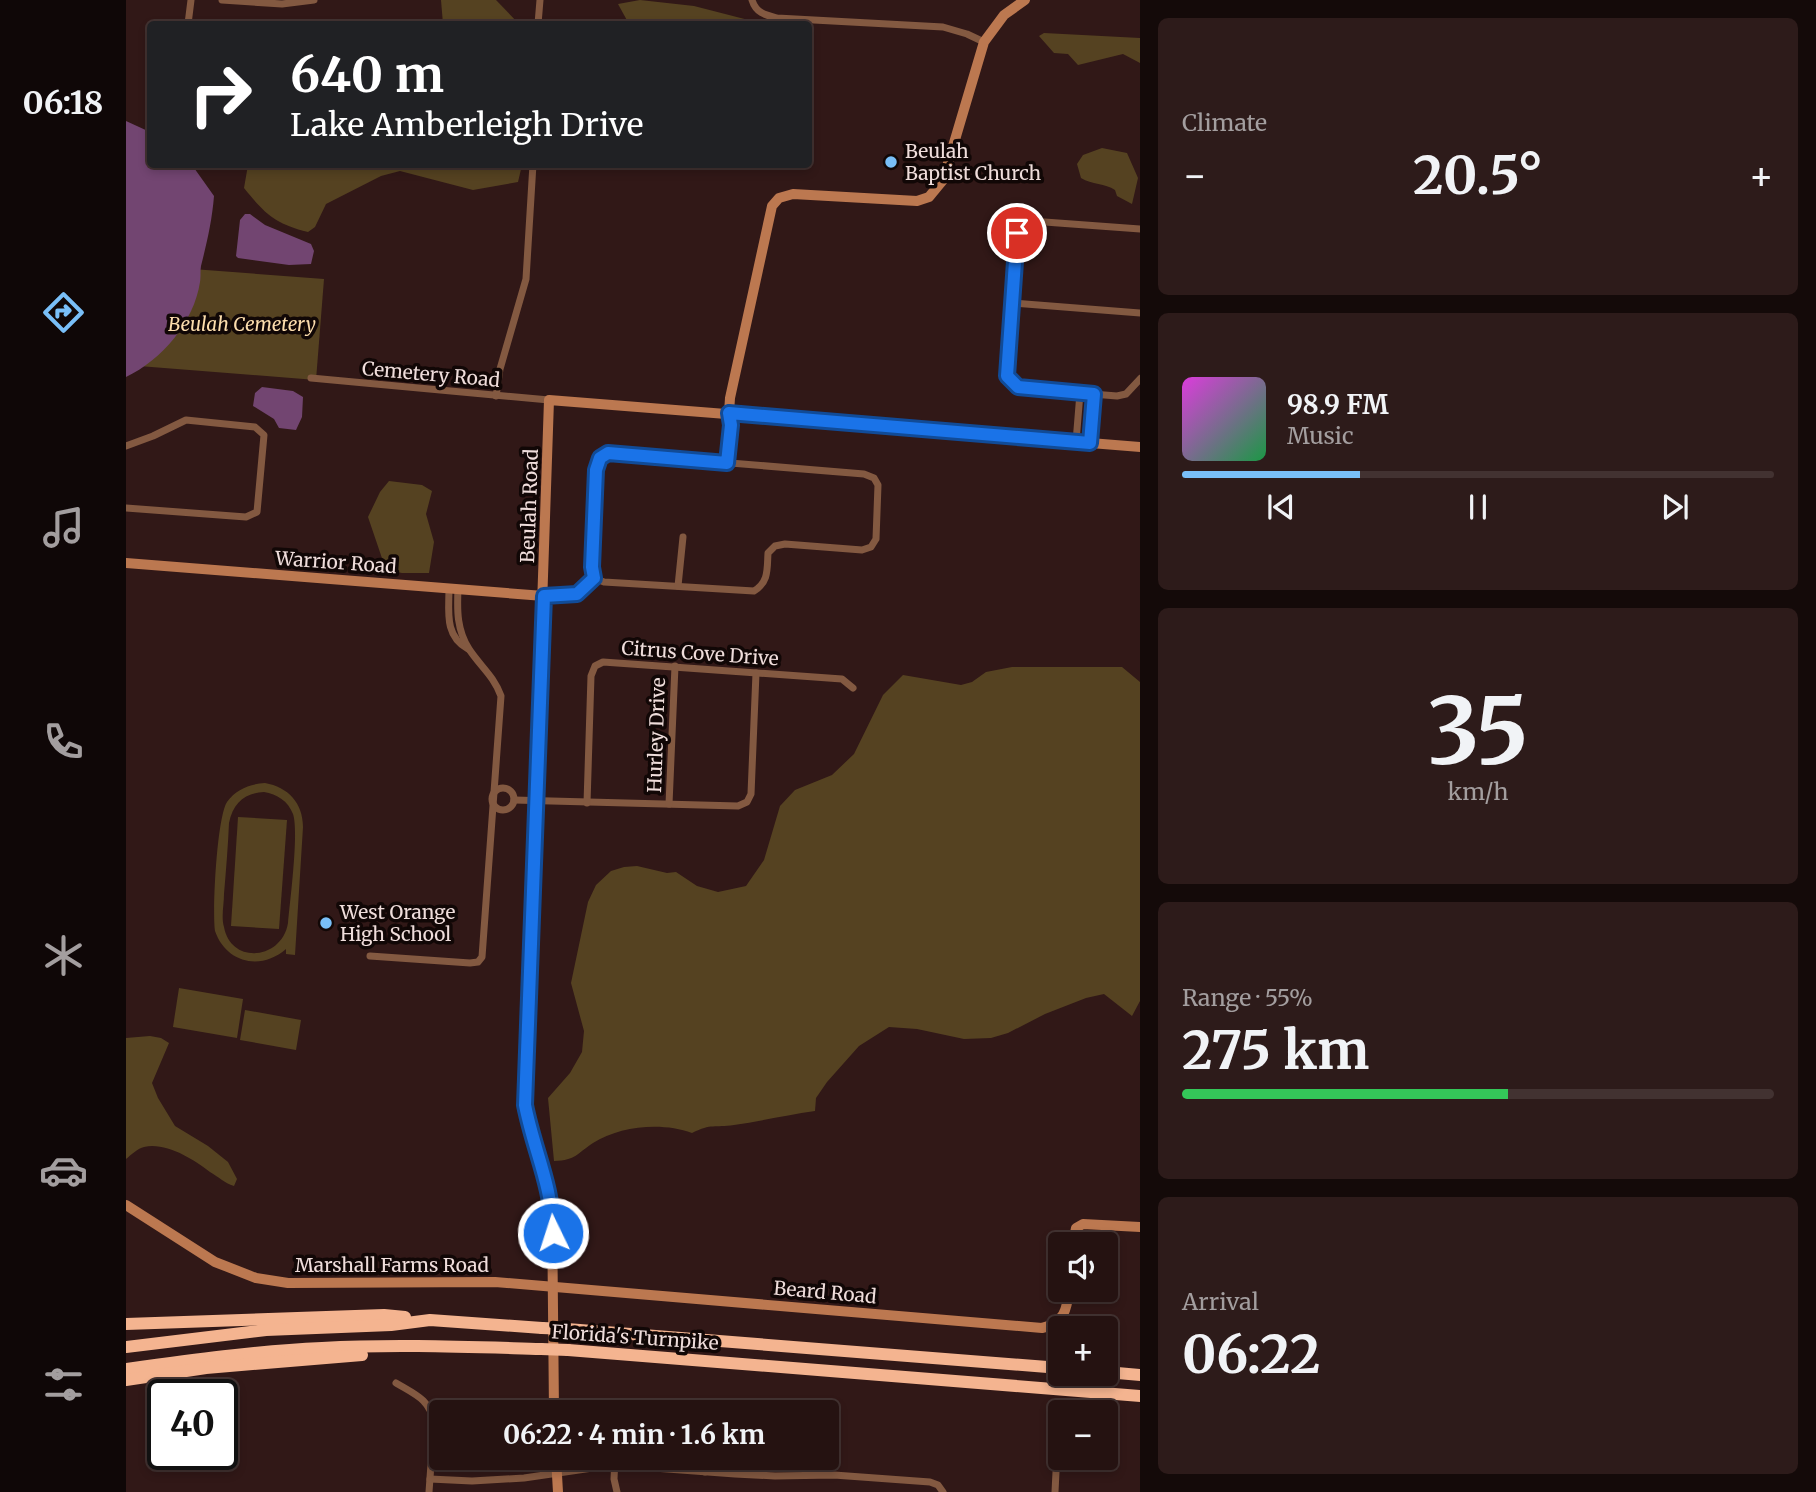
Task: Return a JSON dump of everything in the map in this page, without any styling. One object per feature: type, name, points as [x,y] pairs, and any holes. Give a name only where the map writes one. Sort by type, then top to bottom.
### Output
[{"type":"highway","points":[[126,1324],[384,1315],[430,1321]]},
{"type":"highway","name":"Florida's Turnpike","points":[[126,1347],[267,1330],[430,1321],[567,1329],[1048,1367]]},
{"type":"highway","points":[[126,1380],[206,1368],[444,1346]]},
{"type":"highway","name":"Florida's Turnpike","points":[[126,1369],[206,1358],[311,1349],[444,1346],[568,1350],[1140,1396]]},
{"type":"highway","points":[[1118,1373],[1140,1375]]},
{"type":"street","points":[[188,21],[191,0]]},
{"type":"street","points":[[222,0],[314,0]]},
{"type":"street","points":[[538,21],[540,0]]},
{"type":"street","points":[[752,0],[761,14],[777,18],[943,27],[984,42]]},
{"type":"street","points":[[727,463],[731,425],[729,413],[772,206],[779,198],[793,194],[917,201],[936,192],[943,180],[984,42],[1004,15],[1025,0]]},
{"type":"street","points":[[496,396],[500,369],[526,279],[533,168]]},
{"type":"street","points":[[1140,229],[1025,222],[1020,226],[1017,233],[1006,368],[1011,383],[1018,387],[1117,396],[1126,394],[1140,378]]},
{"type":"street","points":[[1012,303],[1140,313]]},
{"type":"street","name":"Cemetery Road","points":[[311,378],[549,400]]},
{"type":"street","points":[[1076,442],[1080,393]]},
{"type":"street","points":[[1090,443],[1094,394]]},
{"type":"street","points":[[549,400],[1140,447]]},
{"type":"street","name":"Beulah Road","points":[[549,400],[525,1105],[552,1207],[555,1400]]},
{"type":"street","points":[[126,446],[186,420],[255,427],[264,435],[257,512],[246,517],[126,508]]},
{"type":"street","points":[[608,453],[864,474],[874,478],[878,485],[876,539],[871,547],[862,550],[785,544],[775,546],[768,553],[766,579],[754,592],[604,582],[594,578],[592,567],[596,470],[600,458],[608,453]]},
{"type":"street","points":[[678,586],[683,537]]},
{"type":"street","name":"Warrior Road","points":[[126,563],[544,596]]},
{"type":"street","points":[[544,596],[577,594],[594,578]]},
{"type":"street","points":[[370,956],[470,963],[480,961],[501,696],[497,684],[469,649],[457,641],[449,623],[454,589]]},
{"type":"street","name":"Citrus Cove Drive","points":[[587,803],[591,676],[595,666],[603,662],[842,679],[853,688]]},
{"type":"street","name":"Hurley Drive","points":[[669,804],[675,667]]},
{"type":"street","points":[[514,800],[738,806],[747,802],[751,794],[756,673]]},
{"type":"street","points":[[504,788],[512,792],[514,800],[511,808],[503,810],[495,807],[492,799],[496,791],[504,788]]},
{"type":"street","name":"Marshall Farms Road","points":[[126,1205],[215,1262],[256,1278],[304,1284],[470,1282],[552,1287]]},
{"type":"street","points":[[1075,1232],[1076,1228],[1083,1224],[1140,1227]]},
{"type":"street","name":"Beard Road","points":[[552,1287],[1042,1328],[1060,1321],[1066,1313],[1067,1302]]},
{"type":"street","points":[[396,1382],[425,1401],[432,1414],[434,1422],[429,1492]]},
{"type":"street","points":[[556,1470],[558,1492]]},
{"type":"street","points":[[430,1479],[472,1481],[574,1470]]},
{"type":"street","points":[[615,1470],[617,1492]]},
{"type":"street","points":[[688,1470],[775,1476],[834,1475],[930,1482],[938,1485],[943,1492]]},
{"type":"street","points":[[1055,1492],[1056,1472]]},
{"type":"green space","points":[[441,0],[496,0],[516,21],[443,21]]},
{"type":"green space","points":[[640,0],[694,6],[752,21],[627,21],[618,4]]},
{"type":"green space","points":[[1044,33],[1140,38],[1140,63],[1123,54],[1078,65],[1068,54],[1054,53],[1039,36]]},
{"type":"green space","points":[[1102,148],[1127,153],[1138,178],[1132,204],[1117,196],[1115,190],[1081,178],[1077,164],[1083,155]]},
{"type":"green space","points":[[247,168],[521,168],[518,182],[473,190],[400,171],[381,176],[326,204],[315,227],[308,232],[272,217],[244,188]]},
{"type":"green space","name":"Beulah Cemetery","points":[[126,264],[324,279],[316,380],[126,365]]},
{"type":"green space","points":[[389,481],[422,485],[432,491],[426,514],[434,542],[429,573],[386,570],[368,517],[380,492]]},
{"type":"green space","points":[[1012,667],[1122,667],[1140,682],[1140,1001],[1132,1016],[1104,994],[1086,998],[991,1038],[964,1039],[917,1029],[889,1027],[859,1046],[827,1082],[816,1098],[815,1111],[709,1127],[692,1133],[655,1127],[628,1129],[604,1137],[572,1158],[554,1161],[548,1098],[570,1073],[582,1052],[584,1031],[571,983],[588,902],[596,885],[611,871],[637,866],[667,873],[676,872],[697,886],[718,892],[746,886],[764,860],[780,806],[795,790],[832,775],[854,754],[883,695],[903,675],[961,685],[972,682],[986,672]]},
{"type":"green space","points":[[265,783],[281,788],[293,797],[300,811],[303,827],[295,955],[286,954],[286,949],[266,960],[255,961],[236,957],[220,942],[215,931],[216,865],[220,826],[227,802],[244,788]],"holes":[[[257,793],[278,796],[288,805],[295,823],[288,923],[284,935],[276,945],[267,951],[246,952],[236,948],[223,923],[229,823],[233,810],[241,800]]]},
{"type":"green space","points":[[238,817],[287,820],[279,929],[231,926]]},
{"type":"green space","points":[[179,988],[243,999],[237,1038],[173,1027]]},
{"type":"green space","points":[[245,1010],[301,1020],[296,1050],[240,1040]]},
{"type":"green space","points":[[150,1036],[169,1043],[152,1083],[158,1098],[175,1126],[228,1162],[237,1179],[234,1186],[170,1149],[152,1146],[142,1148],[126,1159],[126,1038]]},
{"type":"shaded area","points":[[126,121],[147,131],[147,168],[194,168],[214,196],[197,297],[191,311],[164,350],[126,377]]},
{"type":"shaded area","points":[[245,214],[311,244],[314,251],[311,264],[289,265],[238,258],[236,256],[240,220]]},
{"type":"shaded area","points":[[262,387],[293,391],[303,397],[302,417],[296,430],[279,428],[274,419],[253,406],[255,393]]},
{"type":"place","name":"Beulah Baptist Church","points":[[891,162]]},
{"type":"place","name":"West Orange High School","points":[[326,923]]},
{"type":"route","points":[[553,1233],[548,1184],[530,1131],[525,1105],[544,596],[577,594],[594,578],[592,567],[596,470],[600,458],[608,453],[727,463],[731,425],[729,413],[1090,443],[1094,394],[1018,387],[1011,383],[1007,376],[1017,233]]}]
